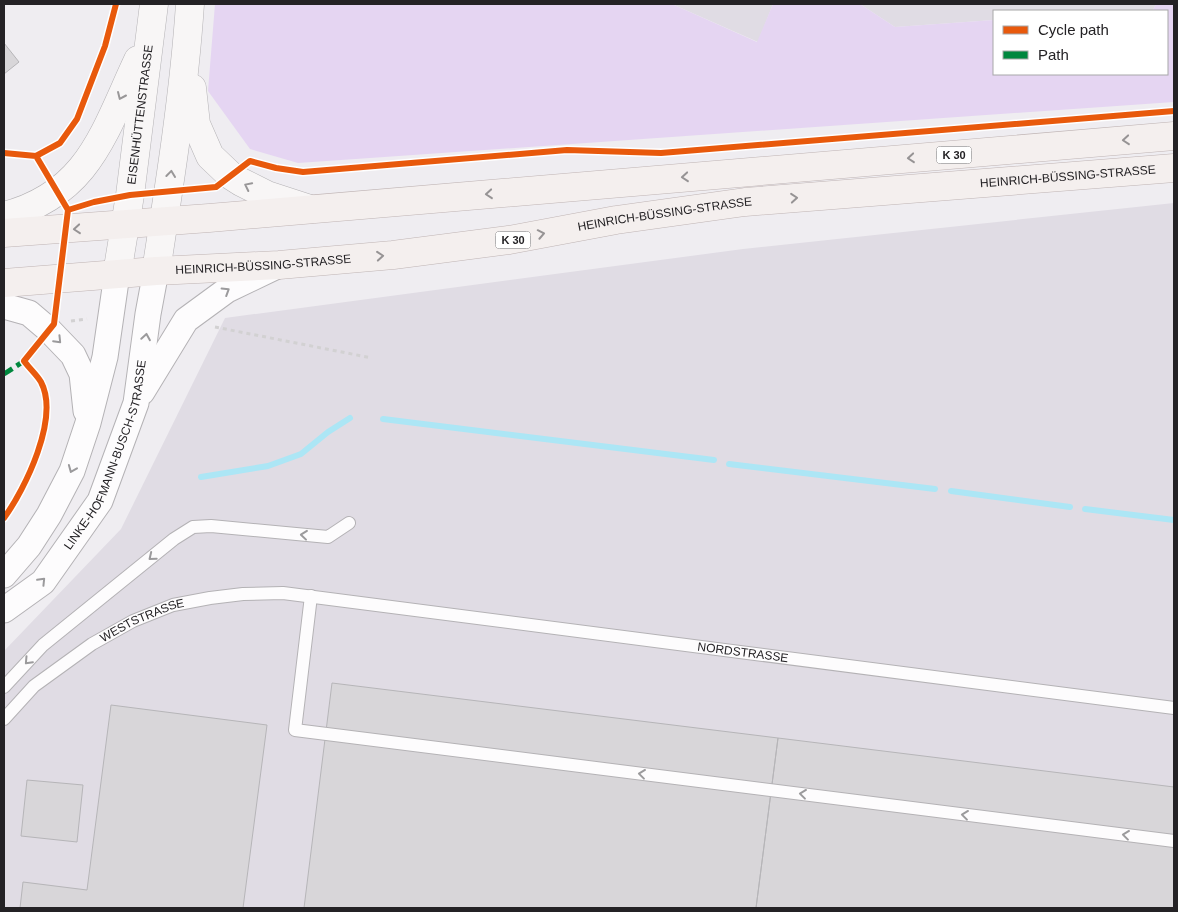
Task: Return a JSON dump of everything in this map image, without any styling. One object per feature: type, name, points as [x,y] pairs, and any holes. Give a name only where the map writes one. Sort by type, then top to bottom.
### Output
[{"type":"main road","name":"K 30","points":[[4,233],[164,222],[1174,136]]},
{"type":"main road","name":"HEINRICH-BÜSSING-STRASSE","points":[[156,271],[279,265],[394,255],[509,240],[616,220],[745,202],[1174,168]]},
{"type":"main road","name":"K 30","points":[[4,283],[156,271]]},
{"type":"street","name":"EISENHÜTTENSTRASSE","points":[[117,274],[154,4]]},
{"type":"street","points":[[156,271],[187,44],[190,4]]},
{"type":"street","points":[[4,216],[46,200],[57,193],[80,172],[104,134],[149,36]]},
{"type":"street","points":[[187,44],[196,124],[210,156],[230,175],[241,182],[267,195],[310,209]]},
{"type":"street","points":[[136,403],[186,320],[227,290],[279,265]]},
{"type":"street","name":"LINKE-HOFMANN-BUSCH-STRASSE","points":[[4,610],[43,582],[100,501],[136,403],[156,271]]},
{"type":"street","name":"LINKE-HOFMANN-BUSCH-STRASSE","points":[[4,575],[29,546],[49,515],[72,471],[88,423],[105,357],[117,274]]},
{"type":"street","points":[[4,306],[29,313],[49,330],[73,355],[82,374],[88,423]]},
{"type":"lane","points":[[4,687],[42,646],[174,539],[193,527],[211,526],[328,537],[349,523]]},
{"type":"lane","name":"WESTSTRASSE","points":[[4,719],[34,686],[92,644],[133,621],[173,605],[210,598],[283,593],[311,596]]},
{"type":"lane","points":[[311,596],[294,730],[1174,841]]},
{"type":"lane","name":"NORDSTRASSE","points":[[311,596],[1174,708]]},
{"type":"path","points":[[186,320],[372,358]]},
{"type":"shaded area","points":[[215,4],[672,4],[757,42],[773,4],[860,4],[895,27],[993,20],[993,75],[1168,75],[1168,10],[1153,10],[1156,4],[1174,4],[1174,102],[298,163],[250,149],[208,91]]},
{"type":"shaded area","points":[[672,4],[773,4],[758,42]]},
{"type":"shaded area","points":[[860,4],[1156,4],[1153,10],[993,10],[993,20],[895,27]]},
{"type":"shaded area","points":[[1174,203],[1174,908],[4,908],[4,651],[121,529],[225,318],[743,249]]},
{"type":"building","points":[[4,43],[19,62],[4,74]]},
{"type":"building","points":[[332,683],[778,738],[756,908],[304,908]]},
{"type":"building","points":[[111,705],[267,725],[243,908],[20,908],[23,882],[87,890]]},
{"type":"building","points":[[778,738],[1174,787],[1174,908],[756,908]]},
{"type":"building","points":[[27,780],[83,785],[77,842],[21,836]]},
{"type":"waterway","points":[[201,477],[268,466],[301,454],[328,432],[350,418]]},
{"type":"waterway","points":[[383,419],[714,460]]},
{"type":"waterway","points":[[729,464],[935,489]]},
{"type":"waterway","points":[[951,491],[1070,507]]},
{"type":"waterway","points":[[1085,509],[1174,520]]},
{"type":"marked path","points":[[4,374],[24,361]]},
{"type":"cycle path","points":[[4,153],[36,156],[60,143],[77,119],[105,46],[116,4]]},
{"type":"cycle path","points":[[36,156],[68,210],[94,202],[130,195],[216,187],[250,161],[276,168],[303,172],[567,150],[661,153],[1174,111]]},
{"type":"cycle path","points":[[4,518],[30,472],[38,453],[43,433],[46,397],[41,382],[24,361],[54,324],[68,210]]}]
